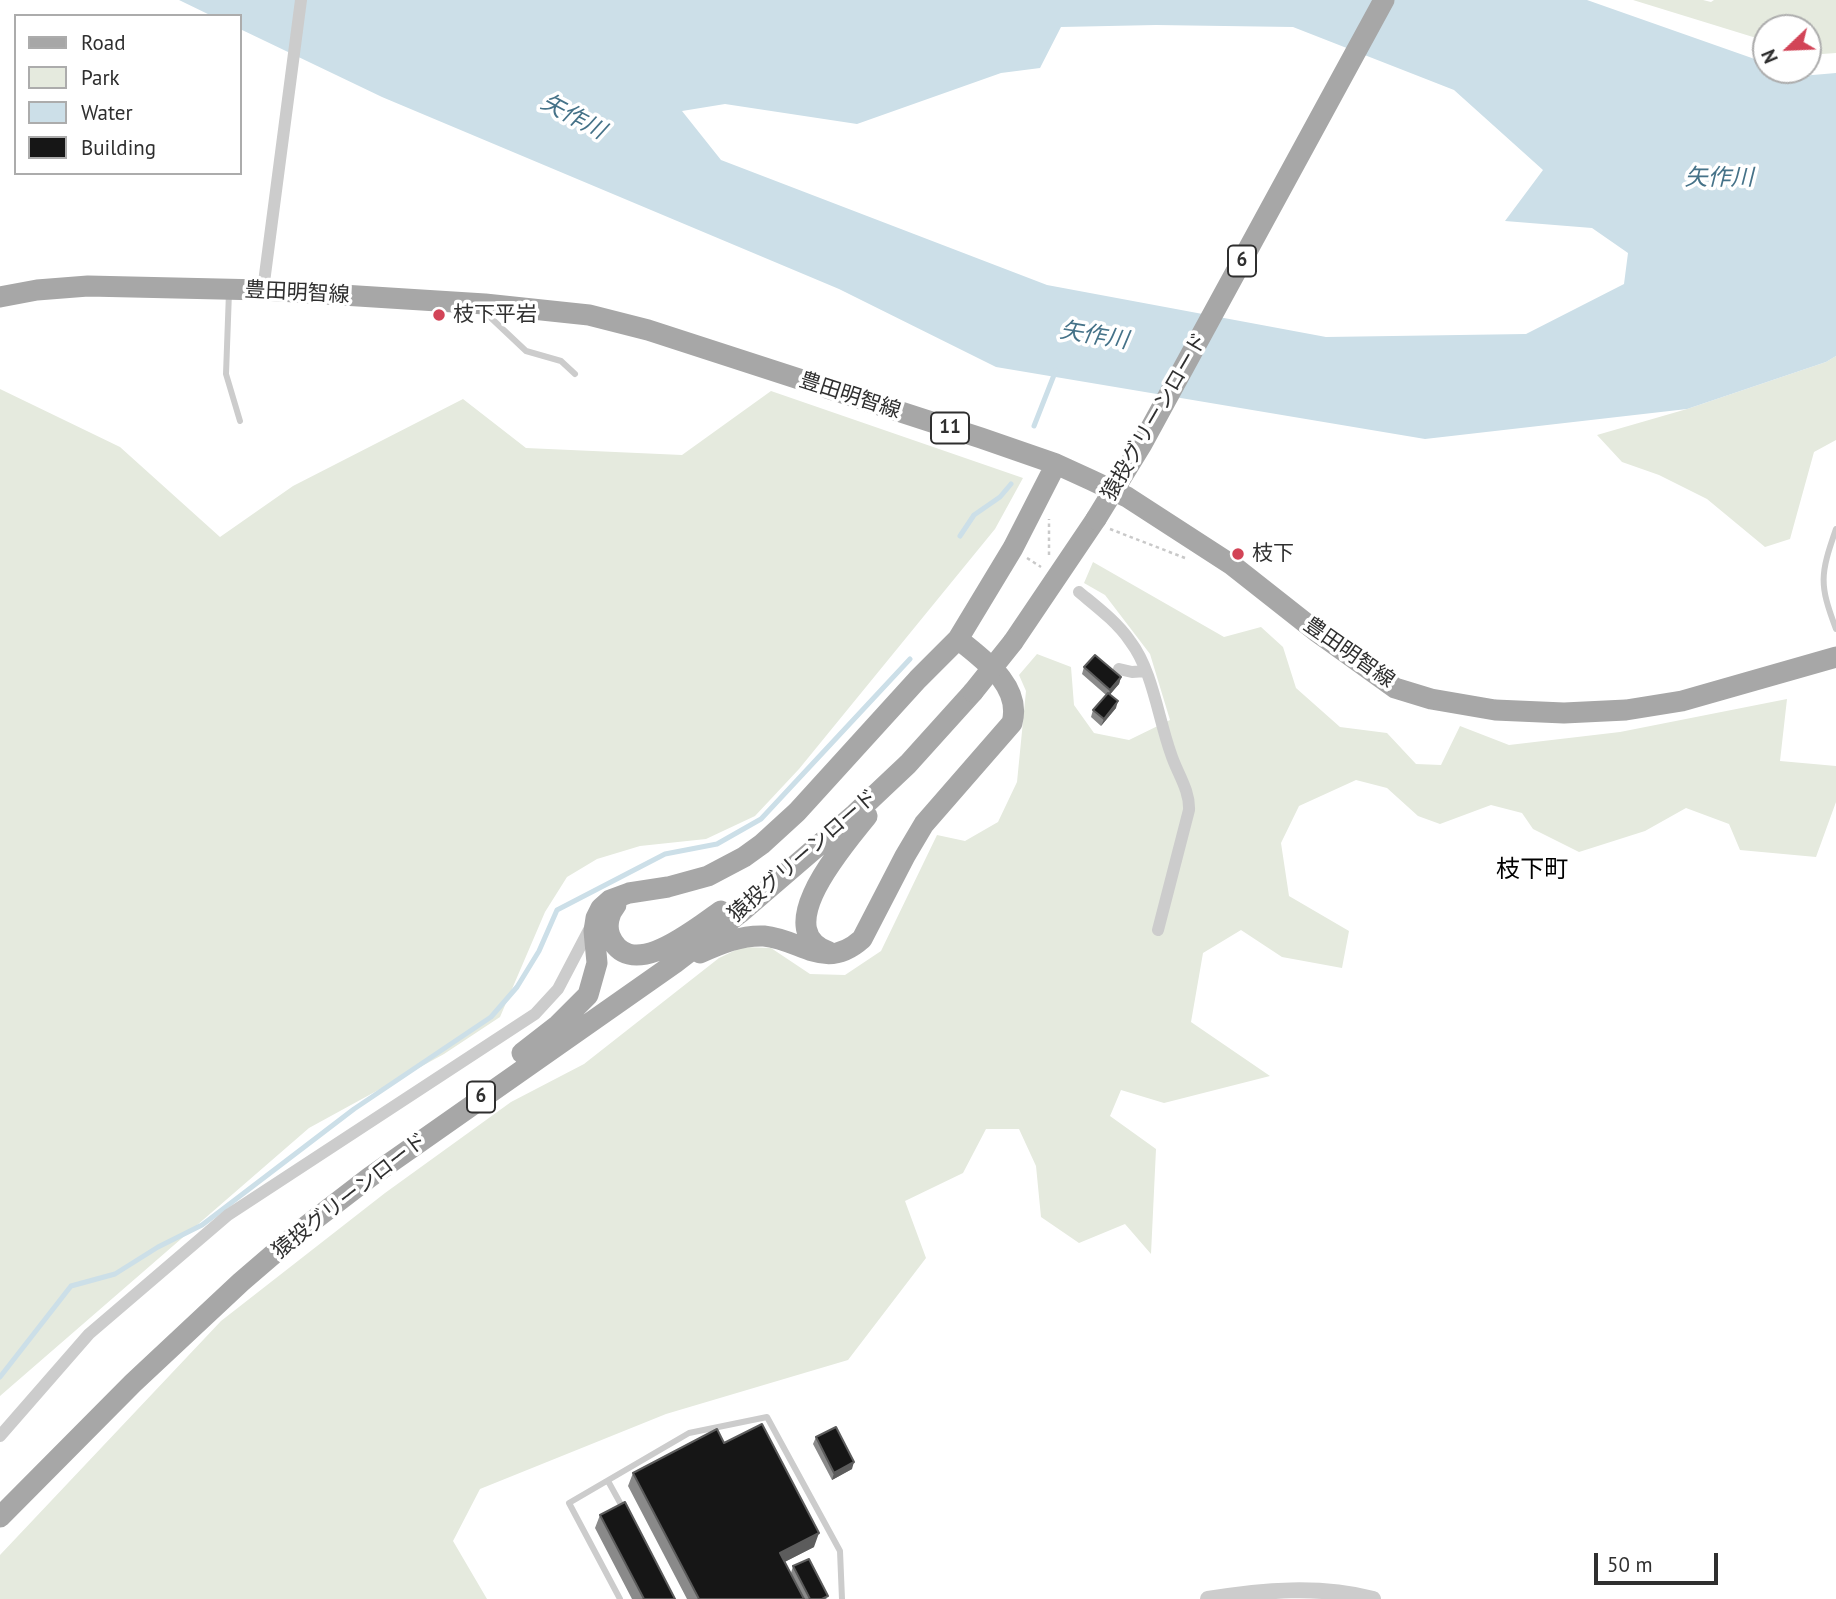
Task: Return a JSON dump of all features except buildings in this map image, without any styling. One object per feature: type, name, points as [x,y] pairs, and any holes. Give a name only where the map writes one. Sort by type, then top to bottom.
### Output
[{"type":"main road","name":"猿投グリーンロード","points":[[0,1517],[141,1375],[305,1227],[485,1094],[675,963],[740,913],[855,814],[908,764],[1013,642],[1100,523],[1384,0]]},
{"type":"main road","name":"豊田明智線","points":[[0,297],[37,290],[88,286],[263,290],[485,304],[589,315],[648,330],[1056,464],[1127,497],[1232,565],[1366,669],[1395,688],[1431,699],[1495,710],[1564,713],[1626,710],[1682,701],[1836,657]]},
{"type":"main road","points":[[305,1227],[394,1147],[558,1025],[588,995],[597,963],[594,931],[596,918],[601,908],[610,900],[629,893],[668,887],[708,876],[762,844],[797,811],[958,639],[1013,548],[1056,464]]},
{"type":"main road","points":[[675,963],[748,936],[777,938],[818,954],[841,953],[862,939],[924,824],[1012,723],[1015,712],[1004,682],[958,639]]},
{"type":"main road","points":[[841,953],[822,949],[810,937],[807,916],[810,901],[830,863],[908,764]]},
{"type":"main road","points":[[642,891],[620,902],[609,919],[611,937],[617,946],[634,956],[655,952],[688,933],[731,905],[855,814]]},
{"type":"street","points":[[263,290],[301,0]]},
{"type":"street","points":[[1079,592],[1130,640],[1146,671],[1173,761],[1190,798],[1158,930]]},
{"type":"street","points":[[1119,669],[1146,671]]},
{"type":"street","points":[[0,1436],[89,1334],[228,1215],[534,1014],[558,989],[596,918]]},
{"type":"street","points":[[1208,1599],[1252,1591],[1343,1591],[1373,1599]]},
{"type":"lane","points":[[229,289],[226,374],[240,421]]},
{"type":"lane","points":[[485,304],[491,318],[526,351],[561,361],[575,374]]},
{"type":"lane","points":[[1836,529],[1824,569],[1822,587],[1836,629]]},
{"type":"lane","points":[[620,1599],[569,1503],[689,1433],[767,1418],[840,1551],[842,1599]]},
{"type":"lane","points":[[608,1481],[627,1516]]},
{"type":"path","points":[[1049,517],[1049,556]]},
{"type":"path","points":[[1100,523],[1186,559]]},
{"type":"green space","points":[[1633,0],[1836,0],[1836,53],[1822,54],[1822,14],[1752,14],[1752,37]]},
{"type":"green space","points":[[1836,356],[1836,440],[1814,452],[1790,539],[1765,547],[1707,499],[1659,475],[1622,462],[1597,435],[1687,409],[1826,362]]},
{"type":"green space","points":[[0,389],[120,447],[220,537],[293,486],[463,399],[526,448],[682,455],[771,391],[1023,478],[995,529],[799,769],[755,816],[706,839],[640,846],[597,859],[567,877],[545,912],[500,1017],[444,1054],[309,1128],[0,1396]]},
{"type":"green space","points":[[1093,562],[1224,637],[1261,627],[1283,647],[1296,688],[1340,727],[1387,733],[1416,764],[1441,765],[1460,726],[1509,745],[1620,732],[1787,699],[1780,761],[1836,766],[1836,802],[1816,857],[1740,850],[1729,824],[1686,808],[1645,831],[1579,852],[1533,829],[1522,813],[1491,805],[1440,824],[1418,816],[1387,788],[1356,780],[1299,806],[1281,843],[1289,896],[1349,931],[1342,968],[1282,957],[1241,930],[1203,953],[1191,1022],[1270,1076],[1164,1103],[1121,1090],[1110,1116],[1156,1149],[1151,1254],[1125,1224],[1079,1243],[1041,1217],[1036,1166],[1019,1129],[986,1129],[963,1173],[905,1201],[926,1258],[848,1360],[666,1414],[480,1489],[453,1541],[487,1599],[0,1599],[0,1555],[221,1321],[385,1193],[511,1102],[584,1064],[719,958],[742,947],[771,948],[810,974],[845,975],[881,951],[937,835],[965,841],[998,822],[1017,782],[1026,691],[1019,675],[1037,654],[1071,667],[1074,705],[1094,733],[1129,740],[1170,720],[1150,654],[1105,595],[1084,583]]},
{"type":"water","name":"矢作川","points":[[179,0],[1587,0],[1752,58],[1752,84],[1822,84],[1822,74],[1836,73],[1836,356],[1826,362],[1687,409],[1425,439],[996,367],[839,289],[382,97],[242,30],[242,14],[208,14]],"holes":[[[1061,27],[1293,27],[1454,90],[1543,170],[1505,221],[1592,228],[1628,253],[1624,284],[1526,334],[1326,337],[1047,285],[721,160],[682,111],[725,104],[857,124],[1001,73],[1040,68]]]},
{"type":"waterway","points":[[1034,426],[1056,370]]},
{"type":"waterway","points":[[960,536],[974,515],[1000,497],[1011,484]]},
{"type":"waterway","points":[[0,1377],[71,1286],[115,1274],[158,1247],[202,1225],[354,1109],[491,1017],[517,987],[539,951],[557,910],[665,854],[717,844],[761,819],[910,659]]},
{"type":"place","name":"枝下平岩","points":[[439,315]]},
{"type":"place","name":"枝下","points":[[1238,554]]},
{"type":"district","name":"枝下町","points":[[1532,870]]}]
